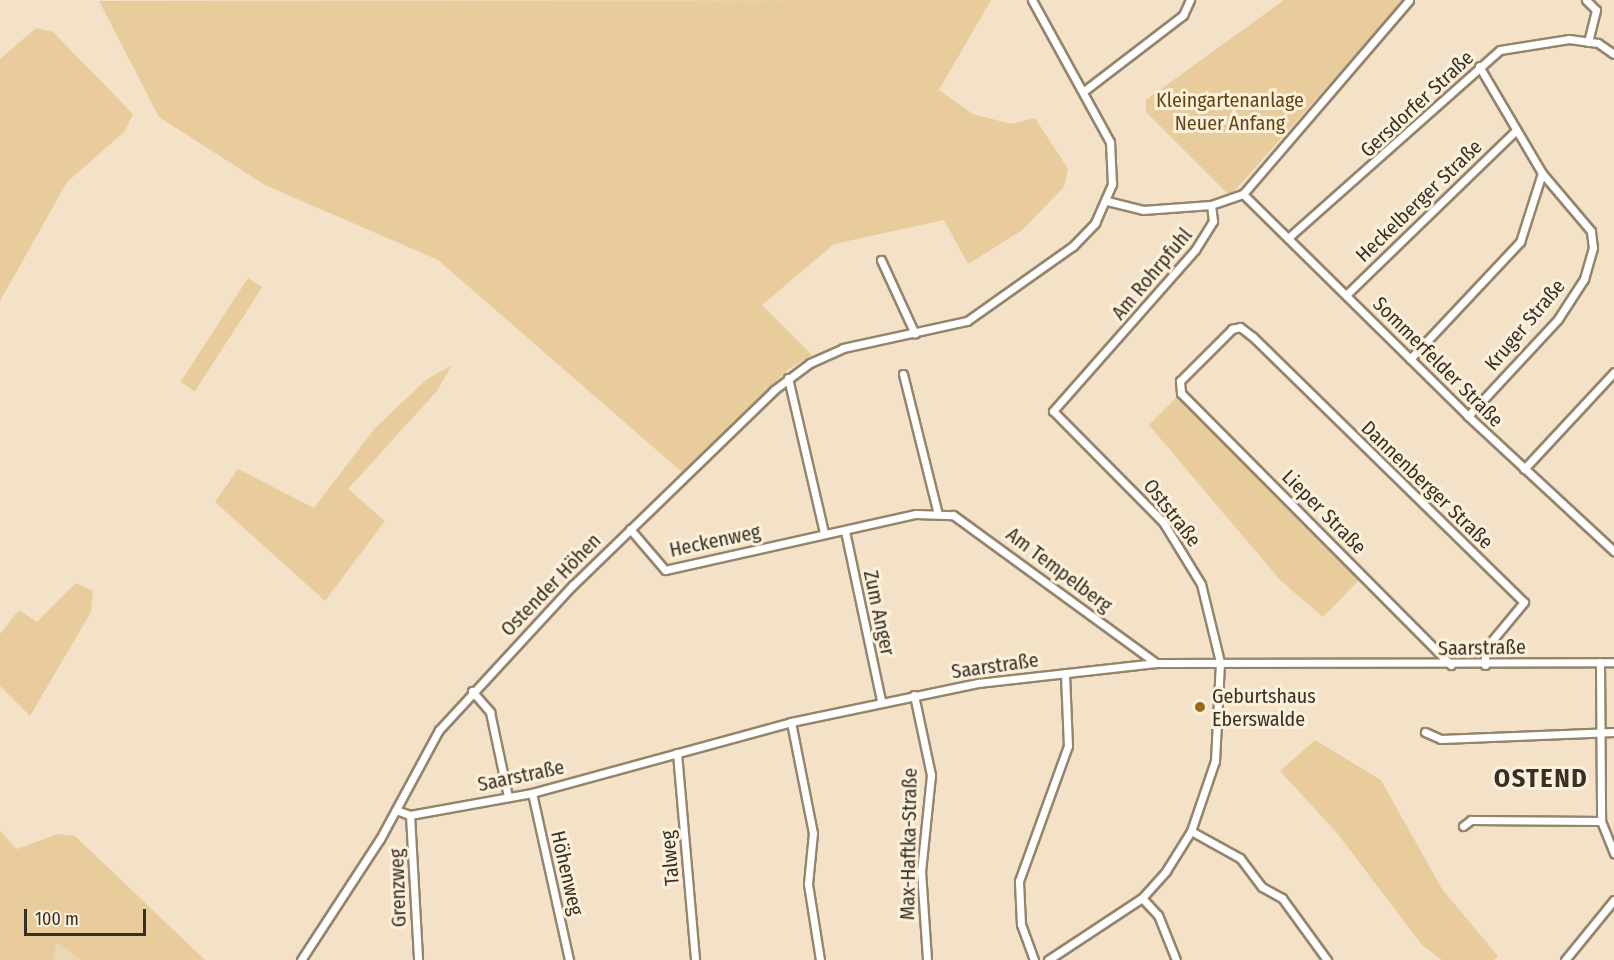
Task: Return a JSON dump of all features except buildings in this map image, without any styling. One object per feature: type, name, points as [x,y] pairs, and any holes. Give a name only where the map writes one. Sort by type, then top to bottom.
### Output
[{"type":"street","name":"Ostender Höhen","points":[[301,960],[396,810],[422,757],[472,691],[630,529],[788,378],[843,348],[957,326],[1005,298],[1083,237],[1107,201],[1113,172],[1110,142],[1084,91],[1049,40],[1032,0]]},
{"type":"street","points":[[1084,91],[1183,15],[1190,0]]},
{"type":"street","points":[[1107,201],[1143,210],[1210,205],[1243,194],[1409,0]]},
{"type":"street","points":[[1586,0],[1596,10],[1588,42]]},
{"type":"street","name":"Gersdorfer Straße","points":[[1288,238],[1362,178],[1479,66],[1500,50],[1588,42],[1614,54]]},
{"type":"street","name":"Kruger Straße","points":[[1468,416],[1558,319],[1590,264],[1591,231],[1542,173],[1515,131],[1479,66]]},
{"type":"street","name":"Heckelberger Straße","points":[[1346,295],[1515,131]]},
{"type":"street","points":[[1410,358],[1520,242],[1542,173]]},
{"type":"street","name":"Sommerfelder Straße","points":[[1243,194],[1468,416],[1614,551]]},
{"type":"street","name":"Am Rohrpfuhl","points":[[1053,411],[1195,250],[1213,221],[1210,205]]},
{"type":"street","points":[[881,260],[915,334]]},
{"type":"street","name":"Dannenberger Straße","points":[[1180,381],[1232,329],[1240,327],[1253,337],[1524,602],[1485,649],[1485,665]]},
{"type":"street","points":[[1524,469],[1614,372]]},
{"type":"street","points":[[903,374],[938,514]]},
{"type":"street","points":[[788,378],[824,533]]},
{"type":"street","name":"Lieper Straße","points":[[1180,381],[1181,393],[1451,665]]},
{"type":"street","name":"Oststraße","points":[[1053,411],[1140,495],[1180,544],[1201,584],[1220,662],[1215,761],[1191,831],[1142,898]]},
{"type":"street","name":"Am Tempelberg","points":[[824,533],[938,514],[968,523],[1156,663]]},
{"type":"street","name":"Heckenweg","points":[[630,529],[665,570],[824,533]]},
{"type":"street","name":"Zum Anger","points":[[845,531],[881,701]]},
{"type":"street","points":[[1600,662],[1601,821],[1614,854]]},
{"type":"street","name":"Saarstraße","points":[[410,815],[532,793],[791,722],[881,701],[1065,673],[1156,663],[1485,665],[1614,662]]},
{"type":"street","points":[[1034,960],[1021,924],[1019,881],[1068,746],[1065,673]]},
{"type":"street","points":[[472,691],[490,712],[508,797]]},
{"type":"street","name":"Max-Haftka-Straße","points":[[914,695],[931,775],[921,872],[927,960]]},
{"type":"street","points":[[791,722],[813,833],[808,884],[820,960]]},
{"type":"street","points":[[1425,732],[1441,739],[1614,732]]},
{"type":"street","name":"Talweg","points":[[677,753],[695,960]]},
{"type":"street","name":"Höhenweg","points":[[532,793],[569,960]]},
{"type":"street","points":[[396,810],[410,815]]},
{"type":"street","name":"Grenzweg","points":[[410,815],[418,960]]},
{"type":"street","points":[[1463,826],[1471,820],[1601,821]]},
{"type":"street","points":[[1191,831],[1240,858],[1262,887],[1285,902],[1328,960]]},
{"type":"street","points":[[1052,959],[1142,898],[1158,915],[1176,960]]},
{"type":"street","points":[[1565,960],[1614,900]]},
{"type":"shaded area","points":[[57,941],[81,960],[53,960]]},
{"type":"green space","points":[[991,0],[939,90],[973,114],[1011,124],[1035,118],[1068,169],[1064,187],[1021,231],[968,264],[944,220],[834,244],[762,305],[812,355],[789,369],[683,473],[438,260],[265,185],[159,117],[99,1]]},
{"type":"green space","name":"Kleingartenanlage Neuer Anfang","points":[[1284,0],[1404,0],[1230,196],[1146,112],[1146,100]]},
{"type":"green space","points":[[36,28],[53,32],[133,114],[125,131],[67,182],[0,301],[0,59]]},
{"type":"green space","points":[[248,278],[262,287],[195,391],[180,382]]},
{"type":"green space","points":[[452,365],[437,391],[348,489],[385,521],[325,601],[215,502],[238,469],[314,508],[375,428],[426,380]]},
{"type":"green space","points":[[1181,393],[1364,575],[1323,617],[1280,580],[1149,425]]},
{"type":"green space","points":[[76,583],[93,591],[91,612],[30,716],[0,686],[0,634],[19,610],[37,622]]},
{"type":"green space","points":[[1315,740],[1381,780],[1442,889],[1498,956],[1494,960],[1442,960],[1422,945],[1337,833],[1280,771]]},
{"type":"green space","points":[[0,831],[17,849],[57,834],[75,836],[205,960],[81,960],[57,942],[53,960],[0,960]]},
{"type":"place","name":"Geburtshaus Eberswalde","points":[[1200,707]]},
{"type":"district","name":"OSTEND","points":[[1541,779]]}]
